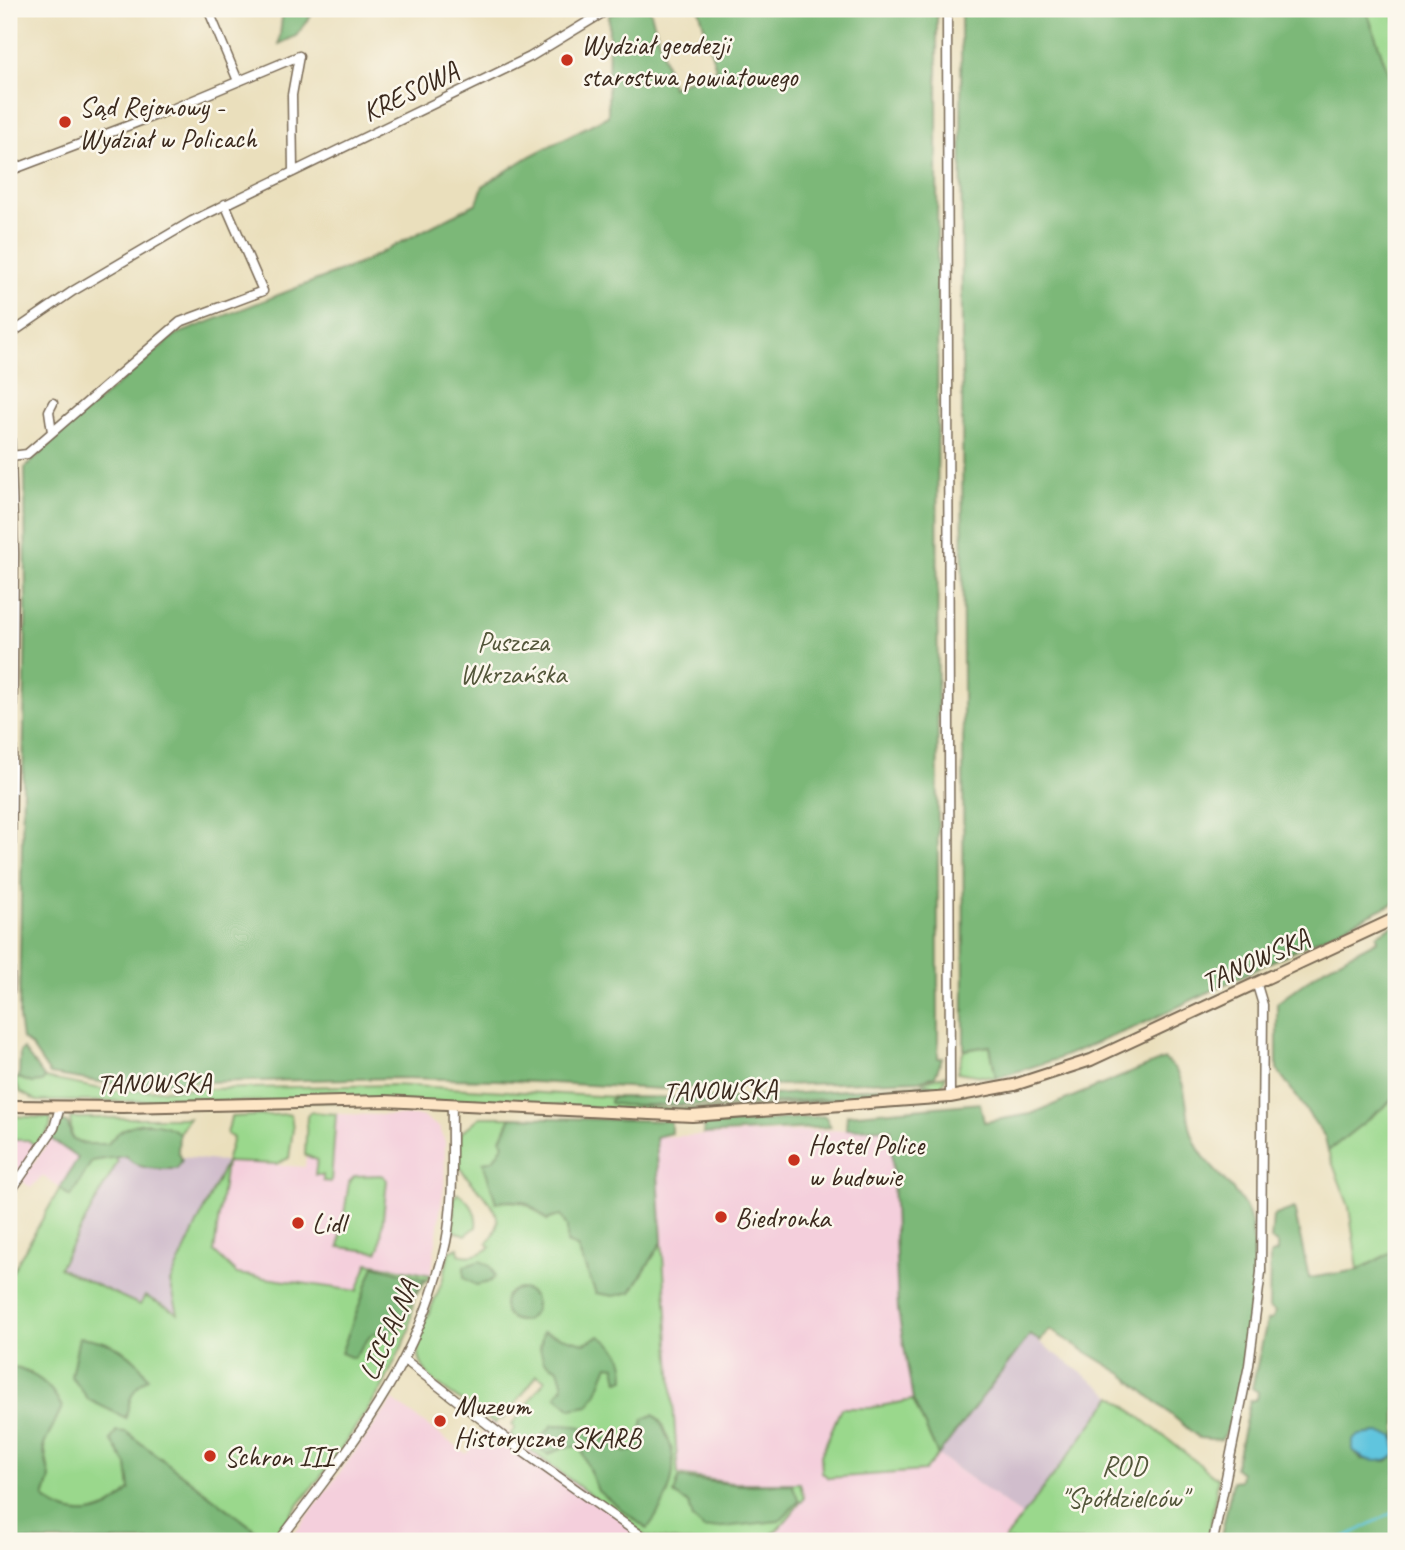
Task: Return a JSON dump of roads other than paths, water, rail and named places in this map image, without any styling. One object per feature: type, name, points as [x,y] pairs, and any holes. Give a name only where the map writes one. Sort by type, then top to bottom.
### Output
[{"type":"main road","name":"TANOWSKA","points":[[9,1106],[358,1101],[692,1116],[950,1097],[1014,1085],[1062,1071],[1124,1046],[1396,918]]},
{"type":"street","points":[[208,9],[238,81]]},
{"type":"street","name":"KRESOWA","points":[[9,335],[126,258],[225,204],[530,57],[608,9]]},
{"type":"street","points":[[947,9],[950,1097]]},
{"type":"street","points":[[9,171],[299,55],[292,95],[293,172]]},
{"type":"street","points":[[11,456],[27,454],[180,323],[263,291],[225,204]]},
{"type":"street","points":[[52,432],[49,411],[54,402]]},
{"type":"street","points":[[9,423],[9,991]]},
{"type":"street","points":[[1213,1541],[1249,1365],[1261,1272],[1263,1005],[1257,985]]},
{"type":"street","name":"LICEALNA","points":[[279,1541],[371,1420],[405,1360],[447,1240],[452,1104]]},
{"type":"street","points":[[9,1194],[54,1128],[60,1107]]},
{"type":"street","points":[[405,1360],[523,1451],[649,1541]]},
{"type":"water","points":[[1378,1433],[1394,1436],[1396,1455],[1373,1461],[1363,1458],[1353,1450],[1353,1440],[1360,1435]]},
{"type":"waterway","points":[[1337,1541],[1396,1511]]},
{"type":"place","name":"Wydział geodezji starostwa powiatowego","points":[[567,60]]},
{"type":"place","name":"Sąd Rejonowy - Wydział w Policach","points":[[65,122]]},
{"type":"place","name":"Hostel Police w budowie","points":[[794,1160]]},
{"type":"place","name":"Biedronka","points":[[721,1217]]},
{"type":"place","name":"Lidl","points":[[298,1223]]},
{"type":"place","name":"Muzeum Historyczne SKARB","points":[[440,1421]]},
{"type":"place","name":"Schron III","points":[[210,1456]]},
{"type":"park label","name":"Puszcza Wkrzańska","points":[[513,657]]},
{"type":"park label","name":"ROD \"Spółdzielców\"","points":[[1124,1481]]}]
